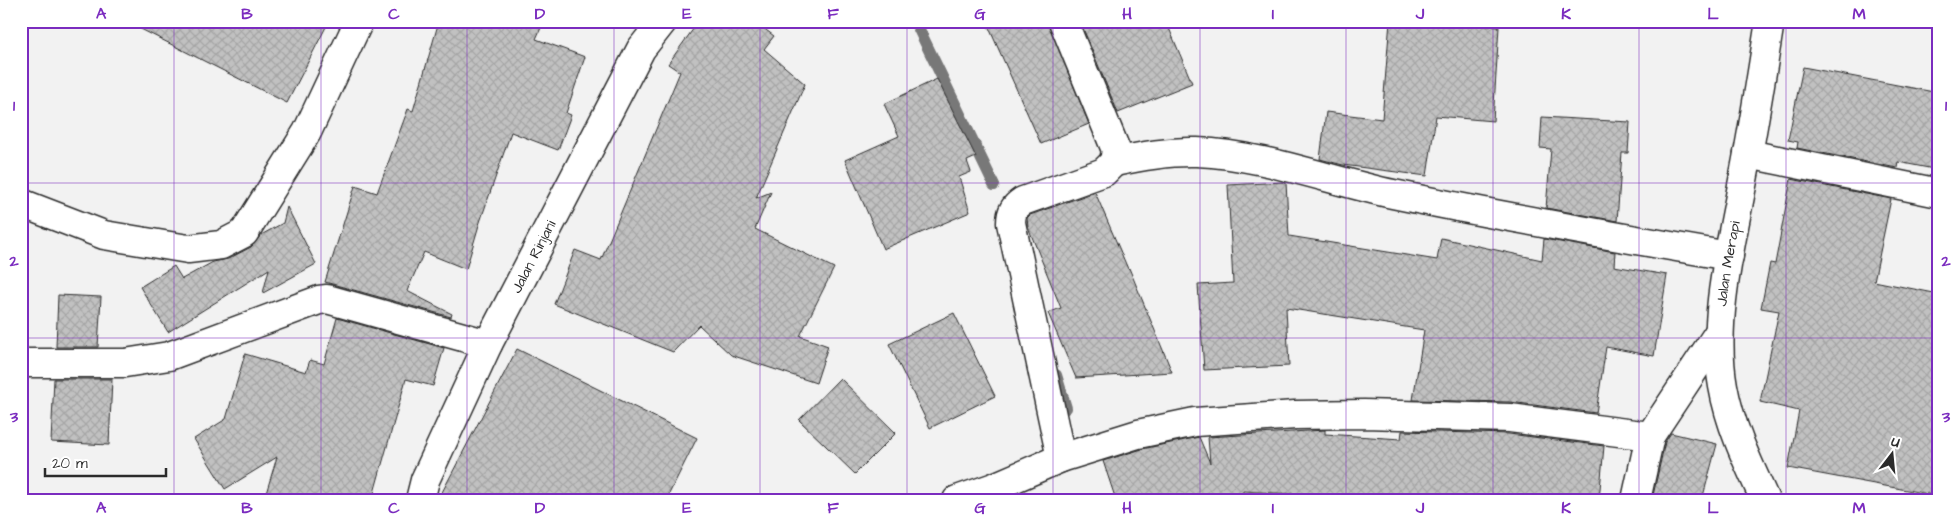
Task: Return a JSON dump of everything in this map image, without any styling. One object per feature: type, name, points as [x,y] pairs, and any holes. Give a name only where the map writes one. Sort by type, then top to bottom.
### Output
[{"type":"street","points":[[21,203],[104,235],[188,249],[221,245],[244,233],[308,132],[359,21]]},
{"type":"street","name":"Jalan Rinjani","points":[[420,500],[426,480],[488,344],[641,49],[663,21]]},
{"type":"street","points":[[1061,458],[1011,216],[1013,210],[1023,201],[1104,172],[1114,162],[1116,156],[1115,144],[1063,21]]},
{"type":"street","name":"Jalan Merapi","points":[[1765,500],[1739,444],[1723,386],[1718,332],[1729,256],[1770,21]]},
{"type":"street","points":[[1114,162],[1170,153],[1224,154],[1287,167],[1391,193],[1570,228],[1729,256]]},
{"type":"street","points":[[1748,154],[1939,193]]},
{"type":"street","points":[[21,363],[125,363],[170,356],[319,300],[327,299],[488,344]]},
{"type":"street","points":[[1636,500],[1650,436],[1718,332]]},
{"type":"street","points":[[957,500],[994,487],[1061,458],[1138,434],[1195,422],[1295,415],[1374,414],[1510,418],[1650,436]]},
{"type":"building","points":[[125,21],[329,21],[287,103]]},
{"type":"building","points":[[439,21],[544,21],[536,39],[585,57],[566,113],[571,115],[558,150],[511,132],[466,269],[424,252],[407,291],[452,314],[451,317],[325,282],[355,186],[377,193],[408,109],[413,111]]},
{"type":"building","points":[[699,21],[754,21],[774,36],[764,49],[805,84],[756,198],[771,192],[755,229],[834,268],[800,336],[828,346],[816,383],[731,355],[699,325],[673,352],[554,304],[575,250],[601,260],[680,72],[668,64]]},
{"type":"building","points":[[986,21],[1048,21],[1089,124],[1041,144]]},
{"type":"building","points":[[1080,21],[1166,21],[1192,83],[1118,113]]},
{"type":"building","points":[[1390,21],[1425,21],[1499,27],[1493,121],[1436,116],[1427,176],[1343,165],[1320,159],[1326,112],[1382,119]]},
{"type":"building","points":[[1803,67],[1939,93],[1939,170],[1898,162],[1897,168],[1797,148],[1798,142],[1788,140]]},
{"type":"building","points":[[937,79],[976,157],[967,161],[971,172],[959,177],[970,212],[883,249],[845,160],[899,136],[884,104]]},
{"type":"building","points":[[1542,117],[1630,122],[1628,153],[1622,153],[1617,221],[1546,208],[1551,149],[1540,148]]},
{"type":"building","points":[[1791,179],[1891,199],[1874,281],[1939,294],[1939,496],[1788,468],[1799,411],[1760,402],[1779,311],[1761,308],[1770,263],[1775,264]]},
{"type":"building","points":[[1286,183],[1289,236],[1437,260],[1441,238],[1542,260],[1544,239],[1615,252],[1614,266],[1667,275],[1654,356],[1606,347],[1596,413],[1510,402],[1413,400],[1424,330],[1286,308],[1289,366],[1204,370],[1198,285],[1233,283],[1228,185]]},
{"type":"building","points":[[1095,192],[1172,372],[1076,378],[1048,313],[1061,308],[1028,227],[1027,218],[1030,215]]},
{"type":"building","points":[[287,207],[316,264],[263,293],[269,269],[168,332],[140,287],[174,266],[182,279],[213,262],[228,259],[251,247],[261,235],[283,223]]},
{"type":"building","points":[[58,295],[101,297],[98,347],[56,347]]},
{"type":"building","points":[[954,313],[995,396],[930,428],[889,344]]},
{"type":"building","points":[[337,318],[444,348],[433,386],[406,379],[372,500],[264,500],[277,457],[225,489],[194,439],[226,419],[245,354],[306,372],[310,360],[324,364]]},
{"type":"building","points":[[517,349],[697,438],[666,500],[438,500]]},
{"type":"building","points":[[840,378],[896,433],[855,474],[799,420]]},
{"type":"building","points":[[54,379],[112,379],[109,445],[51,442]]},
{"type":"building","points":[[1325,430],[1325,434],[1401,439],[1402,431],[1509,434],[1604,446],[1599,500],[1325,500],[1325,496],[1243,491],[1243,500],[1116,500],[1103,461],[1142,449],[1199,437],[1210,463],[1208,437]]},
{"type":"building","points":[[1671,433],[1717,444],[1702,500],[1652,500],[1665,442]]},
{"type":"waterway","points":[[915,21],[994,185]]},
{"type":"waterway","points":[[1056,375],[1066,408]]}]
